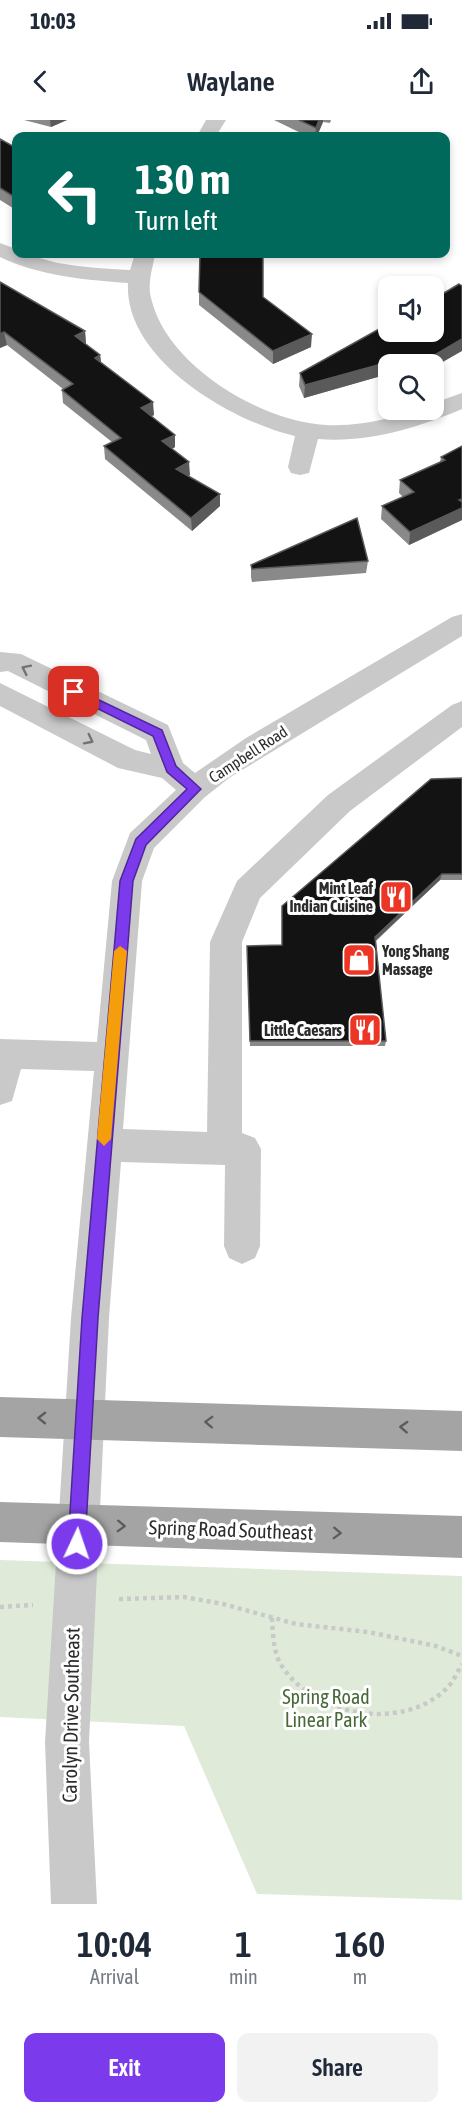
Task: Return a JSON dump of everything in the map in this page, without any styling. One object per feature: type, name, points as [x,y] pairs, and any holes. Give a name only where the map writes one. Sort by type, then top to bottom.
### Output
[{"type":"main road","points":[[0,1417],[462,1431]]},
{"type":"main road","name":"Spring Road Southeast","points":[[0,1522],[462,1537]]},
{"type":"street","points":[[17,258],[61,272],[140,277]]},
{"type":"street","points":[[144,258],[139,297],[144,315],[161,342],[183,367],[238,407],[270,423],[308,431],[377,430],[428,416],[462,400]]},
{"type":"street","points":[[300,467],[308,431]]},
{"type":"street","name":"Campbell Road","points":[[78,1525],[83,1419],[127,881],[141,842],[195,789],[256,746],[462,624]]},
{"type":"street","points":[[0,662],[11,661],[158,733],[171,769]]},
{"type":"street","points":[[0,693],[128,760],[171,769],[195,789]]},
{"type":"street","points":[[224,1148],[226,942],[248,890],[339,803],[462,712]]},
{"type":"street","points":[[0,1090],[4,1054],[111,1057]]},
{"type":"street","points":[[104,1145],[243,1149],[242,1246]]},
{"type":"street","name":"Carolyn Drive Southeast","points":[[74,1904],[66,1742],[78,1525]]},
{"type":"path","points":[[74,1602],[183,1597],[223,1604],[272,1618],[318,1627],[368,1632],[436,1646],[462,1656]]},
{"type":"path","points":[[272,1618],[273,1641],[281,1664],[297,1684],[326,1703],[356,1713],[389,1713],[420,1707],[446,1691],[462,1664]]},
{"type":"green space","name":"Spring Road Linear Park","points":[[0,1560],[462,1576],[462,1900],[257,1894],[184,1726],[0,1717]]},
{"type":"building","points":[[299,120],[319,120],[316,128]]},
{"type":"building","points":[[0,139],[12,146],[12,196],[0,188]]},
{"type":"building","points":[[200,258],[263,258],[263,297],[312,334],[273,351],[199,292]]},
{"type":"building","points":[[0,282],[85,331],[75,336],[100,355],[95,358],[153,402],[141,408],[175,435],[162,441],[189,462],[176,469],[220,494],[191,518],[104,446],[121,438],[62,390],[73,384],[4,332],[0,334]]},
{"type":"building","points":[[459,284],[462,286],[462,339],[436,354],[378,354],[378,365],[305,385],[300,373],[378,330],[378,342],[444,342],[444,293]]},
{"type":"building","points":[[462,446],[462,499],[459,500],[462,502],[462,508],[410,532],[382,506],[414,492],[400,480],[445,460],[441,457]]},
{"type":"building","points":[[357,518],[368,561],[252,569],[251,565]]},
{"type":"building","points":[[462,778],[462,874],[442,874],[375,937],[386,1041],[250,1041],[247,946],[282,945],[282,906],[431,779]]},
{"type":"slow traffic","points":[[104,1139],[120,951]]},
{"type":"place","name":"Mint Leaf Indian Cuisine","points":[[396,897]]},
{"type":"place","name":"Yong Shang Massage","points":[[359,960]]},
{"type":"place","name":"Little Caesars","points":[[365,1030]]},
{"type":"route","points":[[74,692],[158,733],[171,769],[195,789],[141,842],[127,881],[90,1318],[77,1544]]}]
